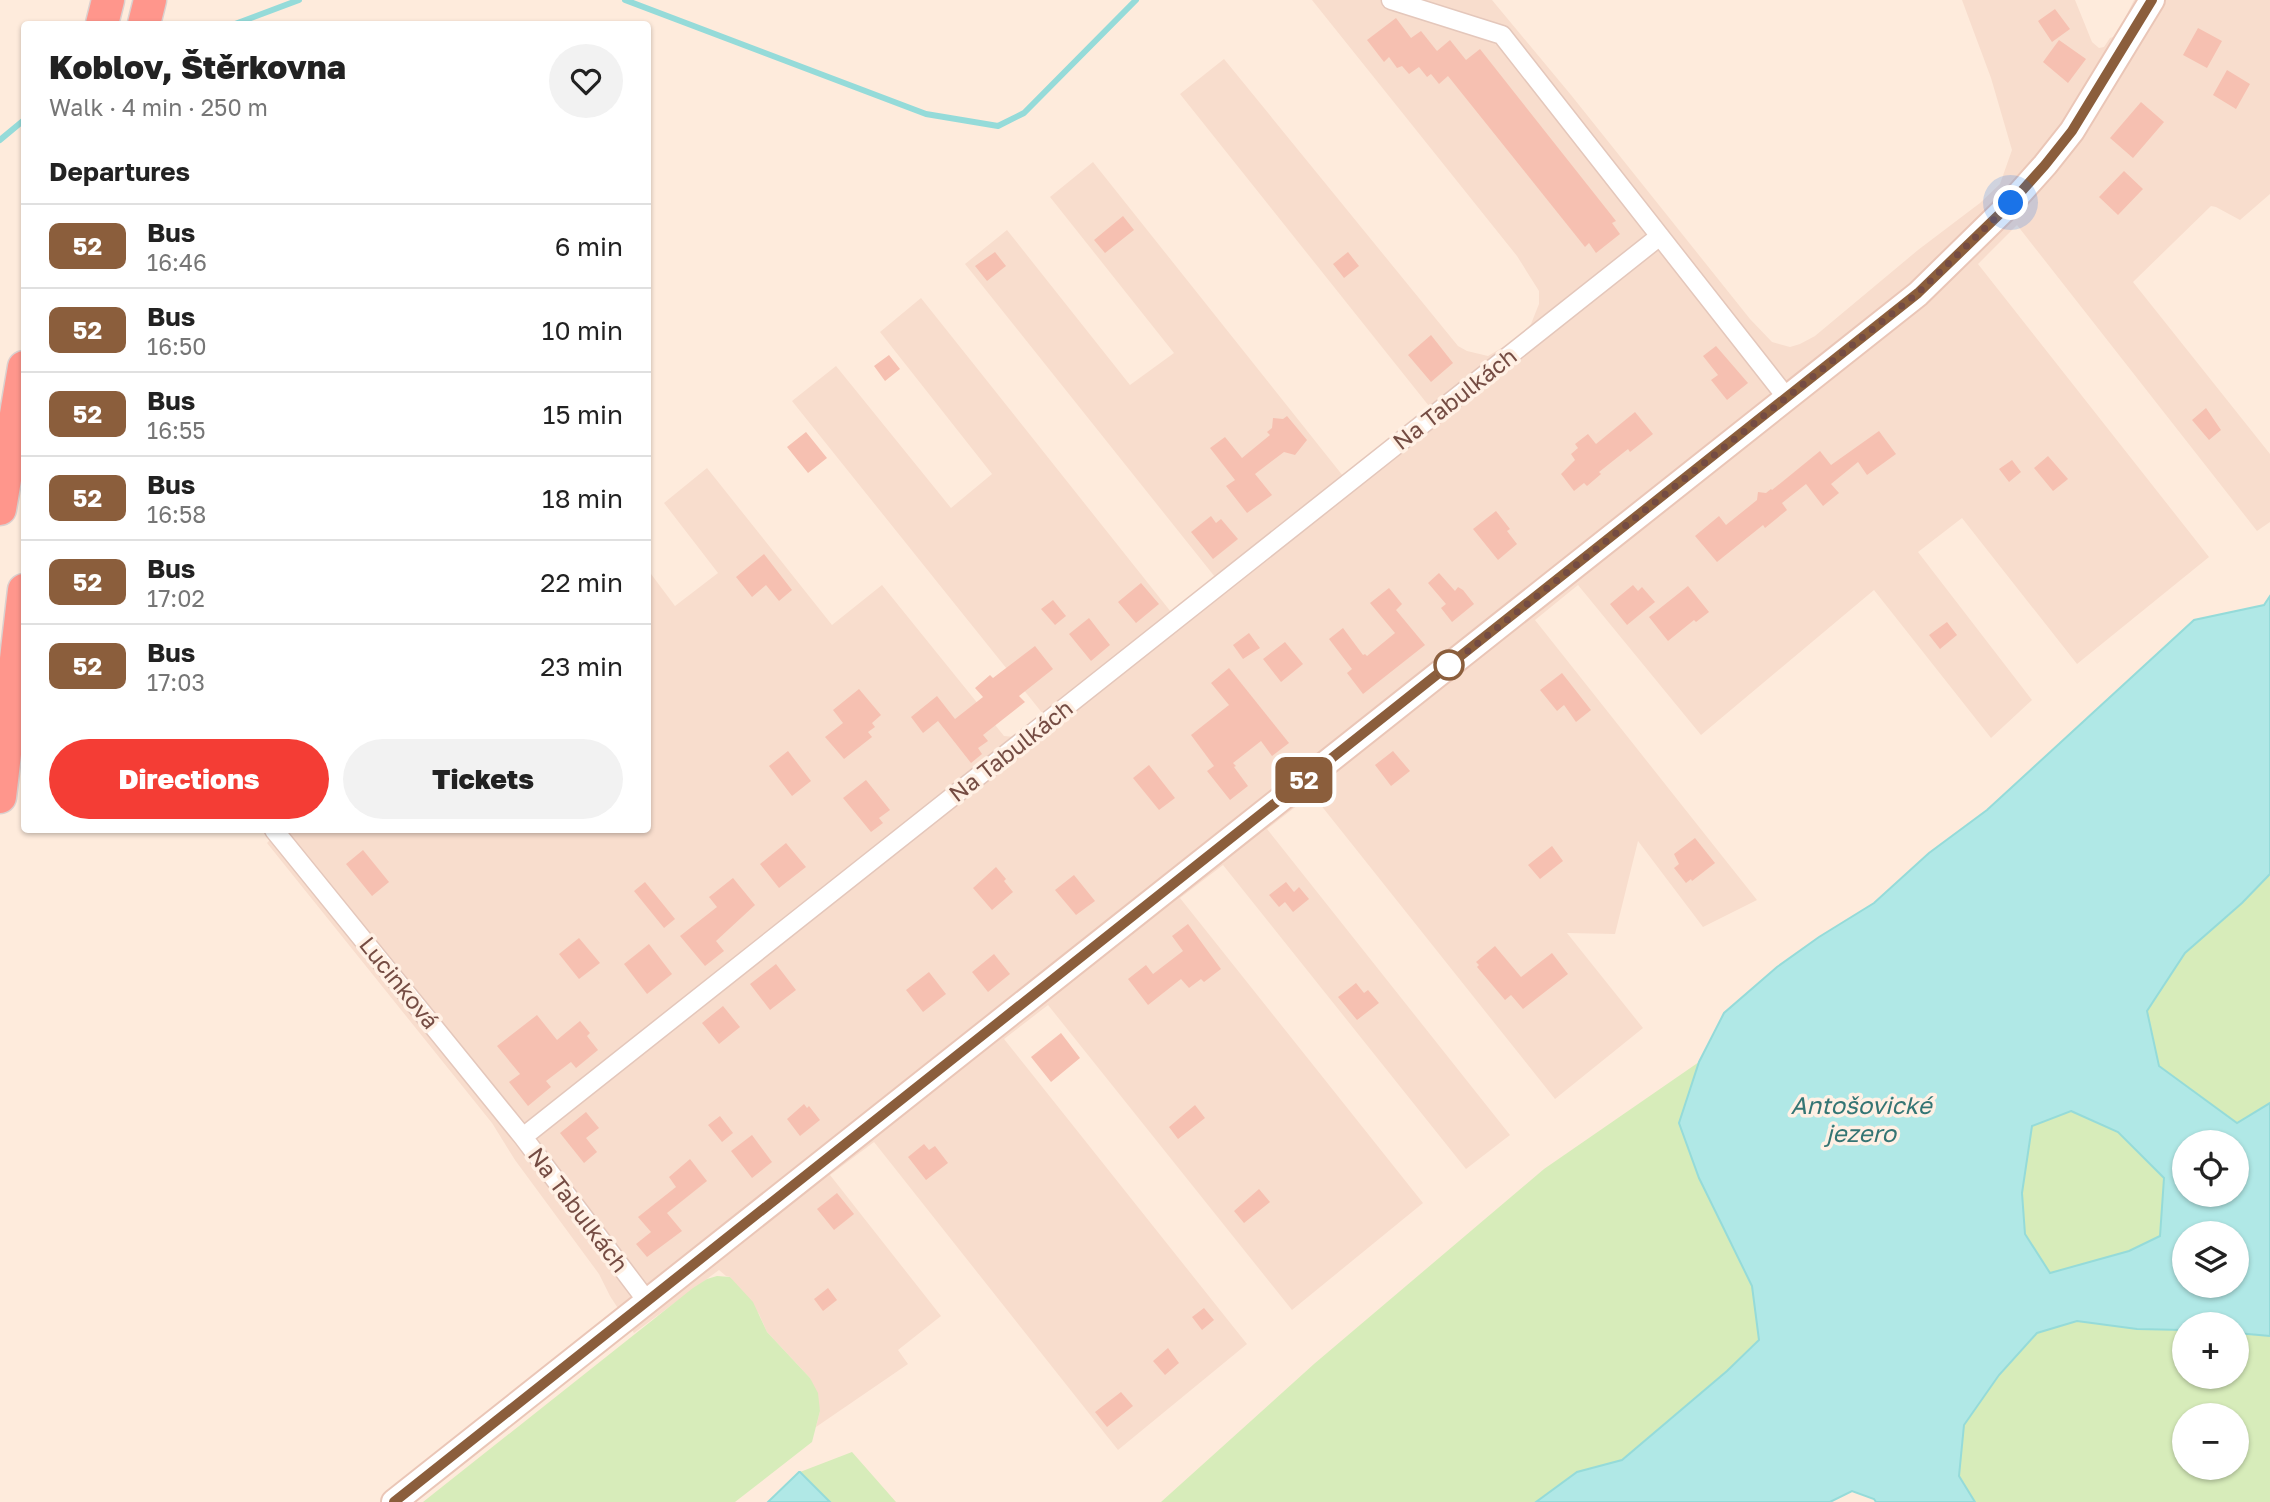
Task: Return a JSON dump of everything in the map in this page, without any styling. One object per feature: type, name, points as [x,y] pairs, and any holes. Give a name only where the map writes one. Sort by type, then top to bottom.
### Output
[{"type":"highway","points":[[103,21],[108,0]]},
{"type":"highway","points":[[145,21],[150,0]]},
{"type":"highway","points":[[0,509],[21,385]]},
{"type":"highway","points":[[0,797],[21,616]]},
{"type":"street","points":[[1391,0],[1502,35],[1787,398]]},
{"type":"street","points":[[394,1502],[1918,293],[2011,203],[2045,165],[2072,131],[2152,0]]},
{"type":"street","name":"Na Tabulkách","points":[[647,1301],[523,1137],[1660,236]]},
{"type":"street","name":"Lucinková","points":[[276,833],[523,1137]]},
{"type":"shaded area","points":[[1312,0],[1492,0],[1750,319],[1772,342],[1790,347],[1815,336],[2000,184],[2012,150],[1991,78],[1962,0],[2075,0],[2092,42],[2099,48],[2116,36],[2134,0],[2270,0],[2270,194],[2240,220],[2211,206],[2133,282],[2270,454],[2270,522],[2257,531],[2017,225],[1978,264],[2209,557],[2077,664],[1962,518],[1918,552],[2032,700],[1991,738],[1874,590],[1701,735],[1578,585],[1535,620],[1757,900],[1703,927],[1638,841],[1615,934],[1567,933],[1643,1028],[1555,1099],[1312,794],[1267,829],[1510,1135],[1466,1169],[1223,865],[1180,898],[1423,1203],[1292,1310],[1048,1005],[1004,1039],[1247,1344],[1118,1450],[874,1142],[830,1175],[941,1316],[898,1350],[908,1364],[816,1427],[820,1411],[810,1378],[767,1332],[759,1314],[730,1277],[719,1270],[634,1333],[599,1274],[515,1160],[492,1123],[267,843],[276,833],[651,833],[651,574],[675,606],[718,573],[664,503],[707,468],[832,625],[882,585],[1004,736],[1015,737],[1043,714],[792,401],[836,366],[951,508],[992,474],[880,332],[921,298],[1171,612],[1215,577],[965,264],[1007,230],[1130,385],[1174,353],[1050,197],[1093,162],[1343,476],[1428,409],[1429,406],[1180,94],[1224,59],[1458,346],[1488,356],[1515,340],[1531,324],[1539,304],[1539,291],[1517,256]]},
{"type":"green space","points":[[2270,874],[2270,1103],[2237,1123],[2159,1066],[2147,1011],[2184,953],[2242,903]]},
{"type":"green space","points":[[1699,1062],[1679,1124],[1699,1178],[1752,1286],[1760,1340],[1622,1460],[1577,1472],[1536,1502],[1161,1502],[1314,1364],[1544,1169]]},
{"type":"green space","points":[[2071,1111],[2118,1132],[2164,1178],[2160,1237],[2129,1251],[2050,1273],[2025,1234],[2022,1193],[2032,1126]]},
{"type":"green space","points":[[717,1276],[730,1277],[753,1302],[767,1332],[810,1378],[818,1393],[820,1411],[812,1442],[735,1502],[423,1502],[693,1288]]},
{"type":"green space","points":[[2077,1321],[2137,1329],[2172,1330],[2172,1389],[2249,1389],[2249,1334],[2270,1336],[2270,1502],[1975,1502],[1959,1476],[1964,1425],[1999,1375],[2037,1333]]},
{"type":"green space","points":[[852,1452],[896,1502],[830,1502],[800,1472]]},
{"type":"water","name":"Antošovické jezero","points":[[2270,596],[2270,874],[2242,903],[2185,953],[2147,1011],[2159,1066],[2237,1123],[2270,1103],[2270,1336],[2249,1334],[2249,1312],[2172,1312],[2172,1330],[2137,1329],[2077,1321],[2037,1333],[1999,1375],[1964,1425],[1959,1476],[1975,1502],[1876,1502],[1852,1491],[1830,1502],[1536,1502],[1577,1472],[1622,1460],[1727,1371],[1759,1340],[1752,1286],[1699,1178],[1679,1123],[1699,1062],[1724,1013],[1777,967],[1874,903],[1929,853],[1987,810],[2194,620],[2264,605]],"holes":[[[2071,1111],[2118,1132],[2164,1178],[2160,1236],[2129,1251],[2050,1273],[2025,1234],[2022,1193],[2032,1126]]]},
{"type":"water","points":[[799,1472],[830,1502],[768,1502]]},
{"type":"building","points":[[2055,9],[2070,29],[2052,42],[2038,21]]},
{"type":"building","points":[[1396,18],[1411,38],[1421,31],[1437,51],[1450,40],[1466,60],[1480,49],[1616,221],[1612,223],[1620,234],[1596,253],[1589,243],[1585,247],[1448,76],[1439,84],[1431,74],[1427,77],[1419,67],[1409,74],[1402,66],[1397,68],[1389,57],[1384,62],[1367,40]]},
{"type":"building","points":[[2198,28],[2222,41],[2207,68],[2183,55]]},
{"type":"building","points":[[2059,40],[2086,59],[2068,83],[2043,62]]},
{"type":"building","points":[[2227,70],[2250,84],[2236,109],[2213,95]]},
{"type":"building","points":[[2141,102],[2164,122],[2133,158],[2110,138]]},
{"type":"building","points":[[2124,171],[2143,189],[2118,215],[2099,197]]},
{"type":"building","points":[[1123,216],[1134,230],[1105,253],[1094,240]]},
{"type":"building","points":[[995,252],[1006,266],[987,281],[975,266]]},
{"type":"building","points":[[1348,252],[1359,266],[1344,278],[1333,264]]},
{"type":"building","points":[[1431,335],[1453,363],[1431,382],[1408,355]]},
{"type":"building","points":[[1716,346],[1748,383],[1727,400],[1711,380],[1718,375],[1703,356]]},
{"type":"building","points":[[889,355],[900,369],[885,381],[874,366]]},
{"type":"building","points":[[2206,408],[2221,430],[2209,440],[2192,420]]},
{"type":"building","points":[[1635,412],[1653,434],[1630,452],[1628,449],[1599,472],[1601,474],[1587,486],[1584,483],[1574,491],[1561,474],[1575,460],[1571,454],[1578,448],[1575,444],[1588,434],[1596,444]]},
{"type":"building","points":[[1287,416],[1307,440],[1295,455],[1284,452],[1255,474],[1272,495],[1247,513],[1226,486],[1235,480],[1210,448],[1225,437],[1242,458],[1270,435],[1267,432],[1272,428],[1273,418],[1283,419]]},
{"type":"building","points":[[1879,431],[1896,454],[1867,475],[1858,462],[1831,484],[1839,493],[1823,506],[1806,484],[1782,503],[1787,510],[1765,528],[1763,525],[1717,562],[1695,536],[1719,516],[1726,525],[1757,500],[1758,492],[1766,493],[1772,490],[1820,451],[1831,465]]},
{"type":"building","points":[[806,432],[827,458],[808,473],[787,447]]},
{"type":"building","points":[[2048,456],[2068,479],[2053,491],[2034,468]]},
{"type":"building","points":[[2012,460],[2021,472],[2009,482],[1999,469]]},
{"type":"building","points":[[1496,511],[1510,529],[1507,531],[1517,544],[1498,560],[1473,529]]},
{"type":"building","points":[[1211,516],[1216,523],[1221,519],[1238,539],[1213,559],[1191,532]]},
{"type":"building","points":[[764,554],[792,590],[779,601],[766,585],[752,597],[736,577]]},
{"type":"building","points":[[1439,573],[1455,591],[1458,587],[1463,590],[1474,604],[1452,622],[1441,608],[1446,604],[1428,583]]},
{"type":"building","points":[[1141,583],[1159,604],[1136,623],[1118,602]]},
{"type":"building","points":[[1633,585],[1638,591],[1642,587],[1655,602],[1627,625],[1610,604]]},
{"type":"building","points":[[1688,586],[1709,612],[1696,622],[1694,620],[1668,641],[1649,617]]},
{"type":"building","points":[[1389,588],[1402,604],[1396,610],[1425,645],[1363,694],[1347,673],[1352,669],[1329,639],[1343,628],[1363,655],[1367,656],[1395,633],[1370,603]]},
{"type":"building","points":[[1053,600],[1066,616],[1055,625],[1041,609]]},
{"type":"building","points":[[1089,618],[1110,645],[1091,661],[1069,634]]},
{"type":"building","points":[[1947,622],[1957,635],[1940,649],[1929,635]]},
{"type":"building","points":[[1249,633],[1260,648],[1243,659],[1233,645]]},
{"type":"building","points":[[1285,642],[1303,664],[1281,682],[1263,659]]},
{"type":"building","points":[[1035,646],[1053,669],[1019,696],[1025,702],[983,735],[988,741],[978,748],[982,754],[971,763],[938,721],[923,733],[911,717],[937,696],[955,719],[983,697],[975,688],[990,675],[993,678]]},
{"type":"building","points":[[1229,668],[1289,743],[1272,756],[1261,741],[1233,763],[1248,786],[1230,800],[1207,771],[1214,766],[1191,735],[1229,705],[1211,683]]},
{"type":"building","points":[[1562,673],[1591,710],[1576,722],[1564,705],[1557,711],[1540,690]]},
{"type":"building","points":[[859,689],[881,715],[872,723],[875,727],[868,732],[872,737],[844,759],[825,737],[843,723],[833,710]]},
{"type":"building","points":[[788,751],[811,781],[792,796],[769,766]]},
{"type":"building","points":[[1393,751],[1410,771],[1391,786],[1375,765]]},
{"type":"building","points":[[1149,765],[1175,798],[1159,810],[1133,778]]},
{"type":"building","points":[[866,780],[890,810],[879,818],[883,823],[871,832],[843,798]]},
{"type":"building","points":[[1695,838],[1715,863],[1686,883],[1674,868],[1679,864],[1674,854]]},
{"type":"building","points":[[786,843],[806,867],[779,888],[760,864]]},
{"type":"building","points":[[1552,846],[1563,861],[1540,879],[1528,865]]},
{"type":"building","points":[[363,850],[389,882],[372,896],[346,864]]},
{"type":"building","points":[[996,867],[1013,892],[992,910],[973,888]]},
{"type":"building","points":[[1074,875],[1095,901],[1076,915],[1055,890]]},
{"type":"building","points":[[733,878],[755,905],[716,941],[724,951],[705,966],[680,936],[717,907],[709,897]]},
{"type":"building","points":[[645,882],[675,919],[664,928],[634,891]]},
{"type":"building","points":[[1286,882],[1294,892],[1299,887],[1309,899],[1293,912],[1285,902],[1279,907],[1269,895]]},
{"type":"building","points":[[1188,924],[1221,969],[1204,982],[1201,979],[1189,988],[1181,979],[1148,1005],[1128,979],[1146,965],[1153,974],[1183,951],[1172,936]]},
{"type":"building","points":[[579,938],[600,963],[579,979],[559,954]]},
{"type":"building","points":[[649,944],[672,974],[647,994],[624,964]]},
{"type":"building","points":[[1495,946],[1521,977],[1552,953],[1568,974],[1523,1009],[1511,995],[1505,1000],[1477,967],[1479,965],[1476,962]]},
{"type":"building","points":[[994,954],[1010,974],[988,992],[972,972]]},
{"type":"building","points":[[776,964],[796,990],[770,1010],[750,984]]},
{"type":"building","points":[[929,972],[946,994],[923,1012],[906,990]]},
{"type":"building","points":[[1356,983],[1364,993],[1368,990],[1379,1003],[1357,1020],[1338,997]]},
{"type":"building","points":[[723,1006],[740,1027],[719,1044],[702,1023]]},
{"type":"building","points":[[537,1015],[557,1040],[580,1021],[590,1033],[587,1036],[598,1050],[576,1068],[571,1062],[546,1081],[551,1087],[528,1106],[509,1082],[520,1074],[497,1046]]},
{"type":"building","points":[[1061,1033],[1080,1058],[1051,1082],[1031,1057]]},
{"type":"building","points":[[804,1104],[807,1108],[809,1106],[820,1120],[800,1136],[787,1119]]},
{"type":"building","points":[[1195,1105],[1205,1118],[1178,1139],[1169,1127]]},
{"type":"building","points":[[586,1112],[599,1128],[586,1138],[597,1152],[584,1163],[560,1133]]},
{"type":"building","points":[[720,1116],[733,1133],[722,1142],[708,1125]]},
{"type":"building","points":[[752,1135],[772,1162],[752,1178],[731,1151]]},
{"type":"building","points":[[924,1144],[929,1150],[935,1146],[948,1163],[926,1180],[908,1157]]},
{"type":"building","points":[[690,1159],[707,1181],[667,1213],[682,1231],[647,1257],[636,1244],[651,1232],[638,1217],[676,1187],[669,1177]]},
{"type":"building","points":[[1259,1189],[1270,1202],[1244,1223],[1234,1211]]},
{"type":"building","points":[[837,1193],[854,1214],[834,1230],[817,1209]]},
{"type":"building","points":[[828,1288],[837,1300],[823,1311],[814,1299]]},
{"type":"building","points":[[1204,1308],[1214,1320],[1202,1330],[1192,1317]]},
{"type":"building","points":[[1168,1348],[1179,1363],[1165,1375],[1153,1361]]},
{"type":"building","points":[[1121,1392],[1133,1406],[1107,1427],[1095,1412]]},
{"type":"waterway","points":[[243,21],[299,0]]},
{"type":"waterway","points":[[625,0],[926,114],[998,126],[1024,113],[1136,0]]},
{"type":"waterway","points":[[0,140],[21,122]]},
{"type":"bus line","name":"52","points":[[394,1502],[1918,293],[2011,203],[2045,165],[2072,131],[2152,0]]},
{"type":"route","points":[[1449,665],[1439,674],[1918,293],[2011,203]]}]
